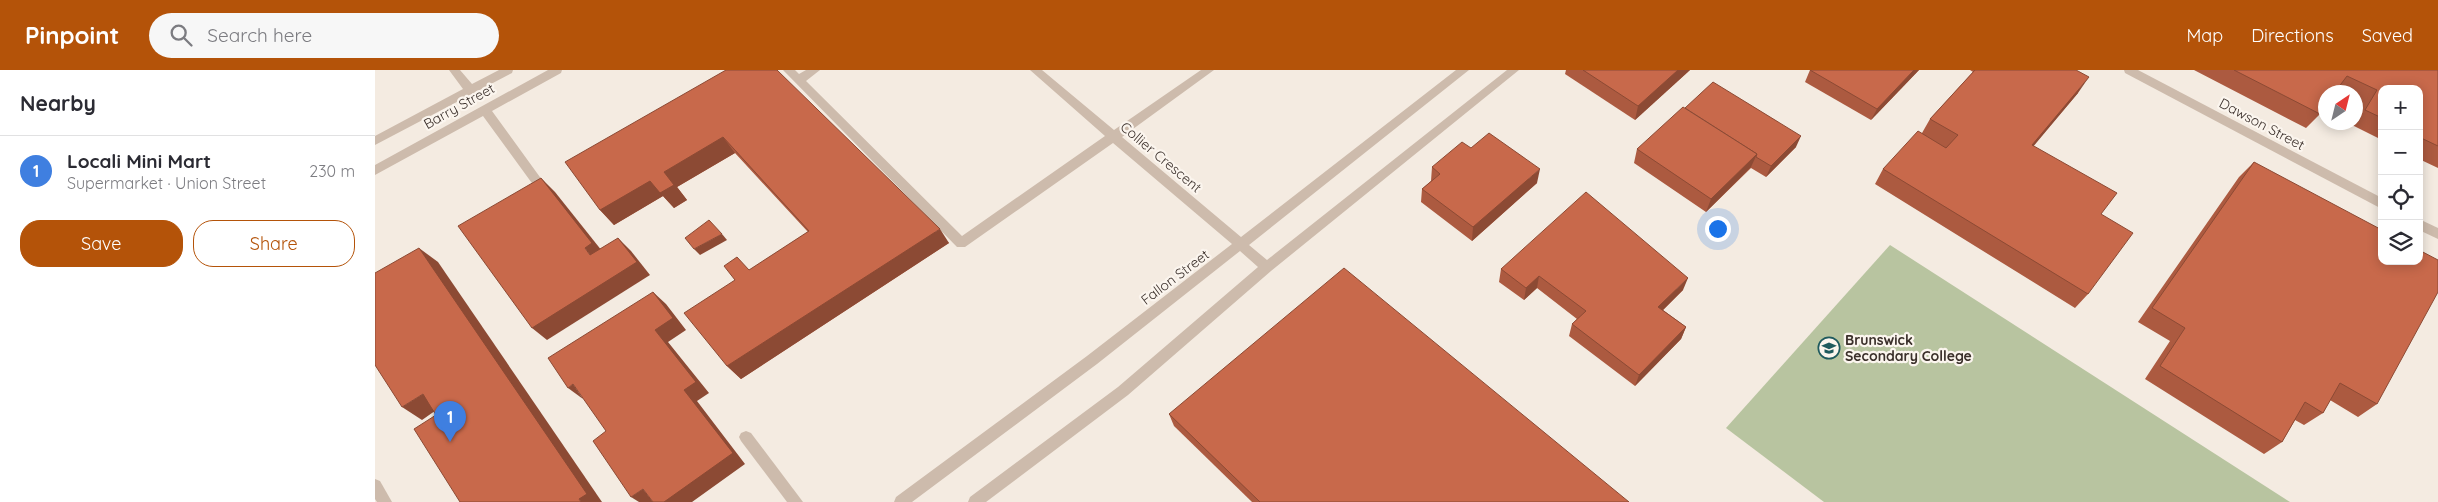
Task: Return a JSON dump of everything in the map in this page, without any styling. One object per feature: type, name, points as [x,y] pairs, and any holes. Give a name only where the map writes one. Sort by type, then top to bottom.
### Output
[{"type":"street","points":[[454,70],[470,90]]},
{"type":"street","name":"Barry Street","points":[[375,141],[508,70]]},
{"type":"street","name":"Barry Street","points":[[375,170],[557,70]]},
{"type":"street","points":[[788,70],[961,243],[1209,70]]},
{"type":"street","points":[[798,80],[815,70]]},
{"type":"street","name":"Collier Crescent","points":[[1035,70],[1267,267]]},
{"type":"street","name":"Fallon Street","points":[[901,502],[1241,245],[1465,70]]},
{"type":"street","points":[[975,502],[1123,390],[1267,267],[1514,70]]},
{"type":"street","name":"Dawson Street","points":[[2129,70],[2378,202]]},
{"type":"street","points":[[484,109],[546,194]]},
{"type":"street","points":[[2423,226],[2438,234]]},
{"type":"street","points":[[746,437],[796,502]]},
{"type":"street","points":[[375,486],[385,502]]},
{"type":"green space","points":[[1890,245],[2290,502],[1824,502],[1726,428]]},
{"type":"building","points":[[726,70],[777,70],[940,229],[727,366],[684,313],[735,280],[724,266],[737,257],[749,270],[809,231],[723,137],[664,172],[674,185],[660,193],[650,181],[600,210],[565,162]]},
{"type":"building","points":[[1583,70],[1678,70],[1638,106]]},
{"type":"building","points":[[1810,70],[1914,70],[1877,109]]},
{"type":"building","points":[[1975,70],[2076,70],[2089,77],[2032,145],[2117,193],[2101,214],[2133,233],[2088,294],[1883,169],[1918,131],[1946,148],[1958,135],[1930,119]]},
{"type":"building","points":[[2234,70],[2438,70],[2438,146],[2423,139],[2423,85],[2378,85],[2378,116],[2365,110],[2377,90],[2347,76],[2340,85],[2318,85],[2318,113]]},
{"type":"building","points":[[1713,82],[1801,136],[1771,166],[1756,157],[1757,154],[1685,108]]},
{"type":"building","points":[[1683,107],[1757,154],[1711,199],[1637,149]]},
{"type":"building","points":[[1489,133],[1540,169],[1473,227],[1422,189],[1440,174],[1432,167],[1462,142],[1471,148]]},
{"type":"building","points":[[2254,162],[2378,228],[2378,265],[2423,265],[2423,252],[2438,260],[2438,292],[2377,404],[2340,383],[2323,413],[2305,402],[2282,442],[2160,366],[2185,328],[2152,308]]},
{"type":"building","points":[[541,178],[592,243],[585,248],[590,255],[618,238],[637,262],[532,328],[458,226]]},
{"type":"building","points":[[1586,192],[1688,278],[1658,307],[1686,327],[1639,375],[1572,324],[1586,311],[1539,276],[1526,288],[1501,269]]},
{"type":"building","points":[[709,220],[722,234],[694,249],[685,238]]},
{"type":"building","points":[[419,248],[587,494],[579,499],[581,502],[460,502],[414,429],[436,415],[423,394],[402,407],[375,365],[375,273]]},
{"type":"building","points":[[1344,268],[1629,502],[1260,502],[1169,414]]},
{"type":"building","points":[[653,292],[673,318],[655,330],[696,382],[684,390],[733,453],[664,502],[653,502],[643,489],[631,497],[593,441],[606,431],[573,384],[568,388],[548,358]]},
{"type":"place","name":"Brunswick Secondary College","points":[[1829,348]]},
{"type":"place","name":"Locali Mini Mart","points":[[450,442]]}]
